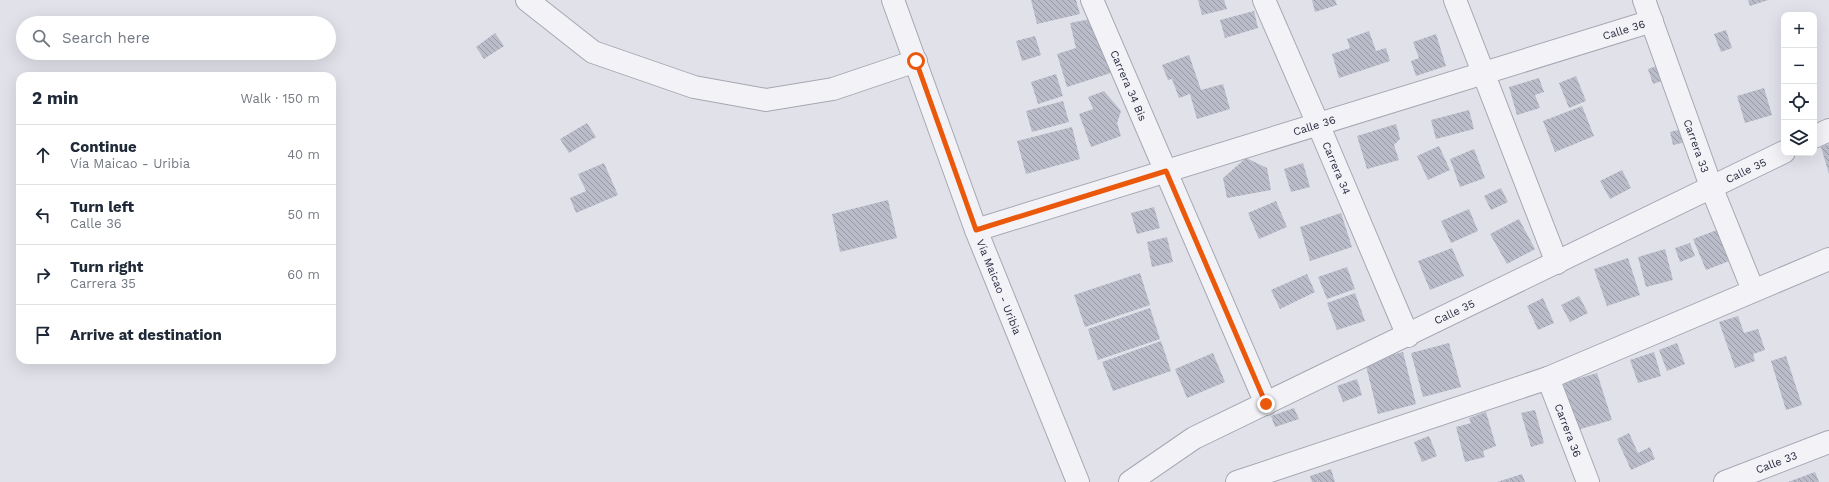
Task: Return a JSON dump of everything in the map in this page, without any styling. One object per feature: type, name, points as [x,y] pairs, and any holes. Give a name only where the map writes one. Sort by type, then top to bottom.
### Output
[{"type":"street","points":[[527,0],[594,52],[694,87],[766,100],[833,88],[916,61]]},
{"type":"street","name":"Vía Maicao - Uribia","points":[[894,0],[976,230],[1078,482]]},
{"type":"street","name":"Carrera 34 Bis","points":[[1092,0],[1266,404]]},
{"type":"street","name":"Carrera 34","points":[[1264,0],[1408,336]]},
{"type":"street","points":[[1455,0],[1557,264]]},
{"type":"street","name":"Carrera 33","points":[[1644,0],[1712,189],[1753,290]]},
{"type":"street","name":"Calle 36","points":[[976,230],[1652,20]]},
{"type":"street","points":[[1817,136],[1829,130]]},
{"type":"street","name":"Calle 35","points":[[1130,482],[1194,438],[1712,189],[1781,154]]},
{"type":"street","points":[[1237,482],[1548,378],[1829,259]]},
{"type":"street","name":"Carrera 36","points":[[1548,378],[1588,482]]},
{"type":"street","name":"Calle 33","points":[[1724,482],[1829,442]]},
{"type":"building","points":[[1031,0],[1076,0],[1080,14],[1037,24]]},
{"type":"building","points":[[1198,0],[1224,0],[1227,9],[1202,15]]},
{"type":"building","points":[[1312,0],[1335,0],[1337,5],[1315,12]]},
{"type":"building","points":[[1748,0],[1768,0],[1750,6]]},
{"type":"building","points":[[1254,11],[1258,28],[1225,38],[1220,20]]},
{"type":"building","points":[[1096,18],[1114,72],[1067,87],[1057,54],[1076,48],[1070,23]]},
{"type":"building","points":[[1726,30],[1732,48],[1721,52],[1714,34]]},
{"type":"building","points":[[1369,31],[1376,51],[1386,48],[1390,61],[1339,78],[1332,54],[1350,48],[1347,39]]},
{"type":"building","points":[[495,33],[504,46],[484,59],[476,47]]},
{"type":"building","points":[[1436,34],[1446,66],[1416,76],[1411,61],[1419,58],[1413,42]]},
{"type":"building","points":[[1035,36],[1041,55],[1022,61],[1016,41]]},
{"type":"building","points":[[1189,55],[1201,90],[1223,84],[1230,109],[1197,119],[1190,94],[1179,98],[1172,79],[1168,80],[1162,65]]},
{"type":"building","points":[[1662,64],[1667,79],[1653,84],[1648,69]]},
{"type":"building","points":[[1056,74],[1063,96],[1038,104],[1031,82]]},
{"type":"building","points":[[1576,76],[1586,101],[1569,108],[1559,83]]},
{"type":"building","points":[[1539,78],[1544,92],[1535,95],[1540,108],[1517,115],[1509,87]]},
{"type":"building","points":[[1764,88],[1772,115],[1745,123],[1737,96]]},
{"type":"building","points":[[1104,91],[1121,111],[1117,123],[1121,136],[1091,147],[1079,114],[1093,109],[1088,97]]},
{"type":"building","points":[[1063,101],[1069,122],[1032,132],[1026,111]]},
{"type":"building","points":[[1582,106],[1594,136],[1555,152],[1543,121]]},
{"type":"building","points":[[1469,110],[1474,129],[1436,139],[1431,120]]},
{"type":"building","points":[[587,123],[596,137],[569,153],[560,139]]},
{"type":"building","points":[[1396,124],[1400,139],[1394,145],[1399,160],[1367,169],[1357,136]]},
{"type":"building","points":[[1072,127],[1080,159],[1026,174],[1017,141]]},
{"type":"building","points":[[1686,128],[1690,141],[1673,145],[1670,132]]},
{"type":"building","points":[[1829,144],[1829,174],[1821,147]]},
{"type":"building","points":[[1439,146],[1450,170],[1428,180],[1417,156]]},
{"type":"building","points":[[1474,149],[1485,178],[1460,187],[1450,159]]},
{"type":"building","points":[[1246,158],[1267,168],[1271,190],[1227,198],[1223,178]]},
{"type":"building","points":[[604,163],[618,195],[576,213],[570,198],[586,191],[578,174]]},
{"type":"building","points":[[1303,163],[1310,187],[1291,192],[1284,169]]},
{"type":"building","points":[[1622,170],[1631,188],[1610,199],[1600,181]]},
{"type":"building","points":[[1501,188],[1508,202],[1491,210],[1484,196]]},
{"type":"building","points":[[888,200],[897,238],[840,252],[832,214]]},
{"type":"building","points":[[1276,201],[1287,227],[1259,239],[1248,213]]},
{"type":"building","points":[[1154,207],[1160,228],[1137,234],[1131,213]]},
{"type":"building","points":[[1469,209],[1478,231],[1451,243],[1441,221]]},
{"type":"building","points":[[1341,213],[1352,247],[1310,261],[1300,227]]},
{"type":"building","points":[[1519,219],[1535,249],[1507,264],[1490,234]]},
{"type":"building","points":[[1725,227],[1737,258],[1706,270],[1693,239]]},
{"type":"building","points":[[1167,237],[1173,262],[1152,267],[1147,242]]},
{"type":"building","points":[[1690,243],[1695,256],[1680,262],[1675,248]]},
{"type":"building","points":[[1452,248],[1464,276],[1430,290],[1418,261]]},
{"type":"building","points":[[1665,249],[1673,280],[1646,287],[1638,257]]},
{"type":"building","points":[[1628,258],[1640,295],[1607,306],[1594,269]]},
{"type":"building","points":[[1347,267],[1355,289],[1327,299],[1318,277]]},
{"type":"building","points":[[1140,273],[1150,305],[1085,327],[1074,295]]},
{"type":"building","points":[[1307,274],[1315,292],[1280,309],[1271,290]]},
{"type":"building","points":[[1355,293],[1365,321],[1337,330],[1327,303]]},
{"type":"building","points":[[1579,296],[1588,313],[1570,322],[1561,305]]},
{"type":"building","points":[[1543,298],[1554,323],[1538,330],[1527,306]]},
{"type":"building","points":[[1150,308],[1160,339],[1098,360],[1088,329]]},
{"type":"building","points":[[1738,316],[1744,333],[1758,329],[1765,350],[1753,354],[1755,361],[1735,368],[1719,322]]},
{"type":"building","points":[[1161,341],[1171,371],[1113,391],[1102,362]]},
{"type":"building","points":[[1449,343],[1461,387],[1423,397],[1411,353]]},
{"type":"building","points":[[1677,343],[1685,364],[1667,371],[1659,350]]},
{"type":"building","points":[[1403,352],[1416,404],[1378,414],[1365,362]]},
{"type":"building","points":[[1654,352],[1661,376],[1638,383],[1630,360]]},
{"type":"building","points":[[1213,353],[1225,382],[1187,398],[1175,369]]},
{"type":"building","points":[[1786,356],[1802,405],[1786,410],[1771,361]]},
{"type":"building","points":[[1597,373],[1612,420],[1577,430],[1563,383]]},
{"type":"building","points":[[1357,379],[1362,395],[1343,402],[1337,386]]},
{"type":"building","points":[[1294,408],[1299,419],[1275,427],[1271,416]]},
{"type":"building","points":[[1535,410],[1544,443],[1531,447],[1521,413]]},
{"type":"building","points":[[1486,412],[1496,446],[1483,451],[1485,457],[1465,462],[1456,427],[1471,423],[1469,418]]},
{"type":"building","points":[[1629,433],[1638,453],[1650,447],[1655,459],[1631,470],[1617,439]]},
{"type":"building","points":[[1429,436],[1437,456],[1422,462],[1414,442]]},
{"type":"building","points":[[1331,469],[1335,482],[1312,482],[1310,476]]},
{"type":"building","points":[[1815,472],[1819,482],[1788,482]]},
{"type":"building","points":[[1522,474],[1525,482],[1497,482]]},
{"type":"route","points":[[916,61],[976,230],[1166,171],[1266,404]]}]
